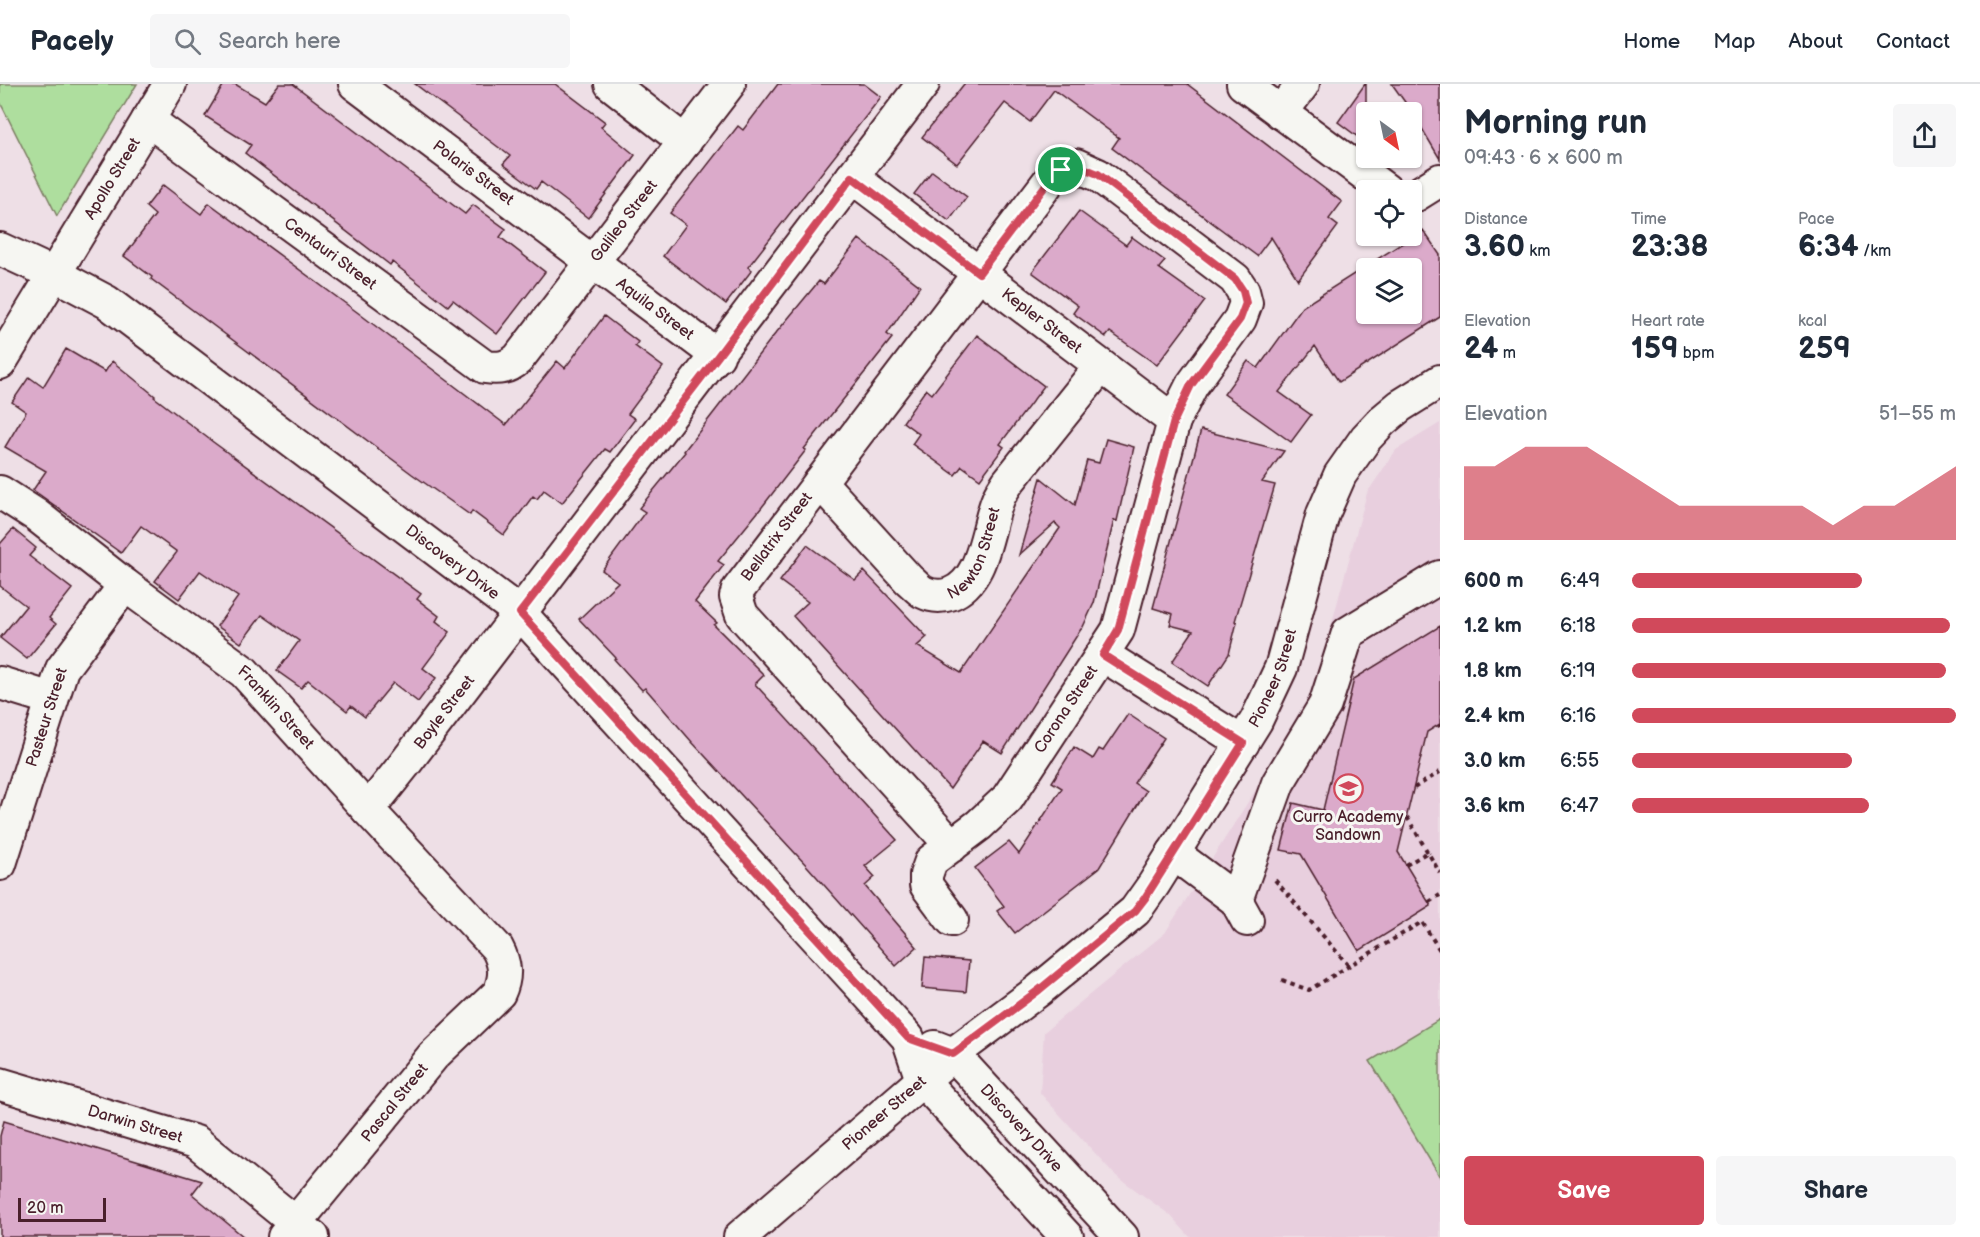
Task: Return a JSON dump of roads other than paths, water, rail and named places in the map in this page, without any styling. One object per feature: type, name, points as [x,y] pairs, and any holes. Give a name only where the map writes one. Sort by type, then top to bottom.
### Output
[{"type":"street","name":"Apollo Street","points":[[0,363],[170,84]]},
{"type":"street","name":"Polaris Street","points":[[355,84],[592,262]]},
{"type":"street","points":[[611,84],[685,142]]},
{"type":"street","name":"Galileo Street","points":[[518,359],[729,84]]},
{"type":"street","name":"Boyle Street","points":[[368,810],[718,356],[923,84]]},
{"type":"street","points":[[1243,84],[1371,180]]},
{"type":"street","points":[[1281,113],[1302,84]]},
{"type":"street","name":"Centauri Street","points":[[148,120],[485,367],[503,368],[512,365],[518,359]]},
{"type":"street","name":"Bellatrix Street","points":[[952,846],[742,615],[736,597],[738,590],[1052,177],[1061,170],[1076,165],[1098,174],[1235,279],[1243,291],[1246,303],[1240,319],[1191,385],[1174,421]]},
{"type":"street","name":"Kepler Street","points":[[852,177],[1174,421]]},
{"type":"street","points":[[1422,191],[1440,180]]},
{"type":"street","name":"Discovery Drive","points":[[0,249],[107,302],[520,613],[908,1038],[922,1080],[1067,1237]]},
{"type":"street","name":"Aquila Street","points":[[592,262],[718,356]]},
{"type":"street","name":"Newton Street","points":[[820,482],[923,592],[945,596],[962,586],[974,572],[983,551],[998,499],[1008,482],[1101,366]]},
{"type":"street","name":"Pioneer Street","points":[[740,1237],[953,1054],[1002,1019],[1123,922],[1145,898],[1243,743],[1281,668],[1323,514],[1340,475],[1366,438],[1382,421],[1400,406],[1440,381]]},
{"type":"street","name":"Corona Street","points":[[952,920],[926,885],[926,875],[932,861],[979,825],[1007,799],[1118,630],[1174,421]]},
{"type":"street","name":"Franklin Street","points":[[0,492],[36,515],[125,585],[244,672],[368,810],[497,948],[503,958],[505,971]]},
{"type":"street","points":[[1173,853],[1241,910],[1253,854],[1278,783],[1325,705],[1348,633],[1440,577]]},
{"type":"street","name":"Pasteur Street","points":[[0,864],[62,669],[125,585]]},
{"type":"street","points":[[1103,655],[1243,743]]},
{"type":"street","points":[[0,683],[52,699]]},
{"type":"street","name":"Pascal Street","points":[[297,1232],[433,1056],[499,993],[504,982],[505,971]]},
{"type":"street","name":"Discovery Drive","points":[[908,1038],[953,1054],[1122,1237]]},
{"type":"street","name":"Darwin Street","points":[[0,1084],[196,1142],[297,1232]]},
{"type":"place","name":"Curro Academy Sandown","points":[[1348,789]]}]
